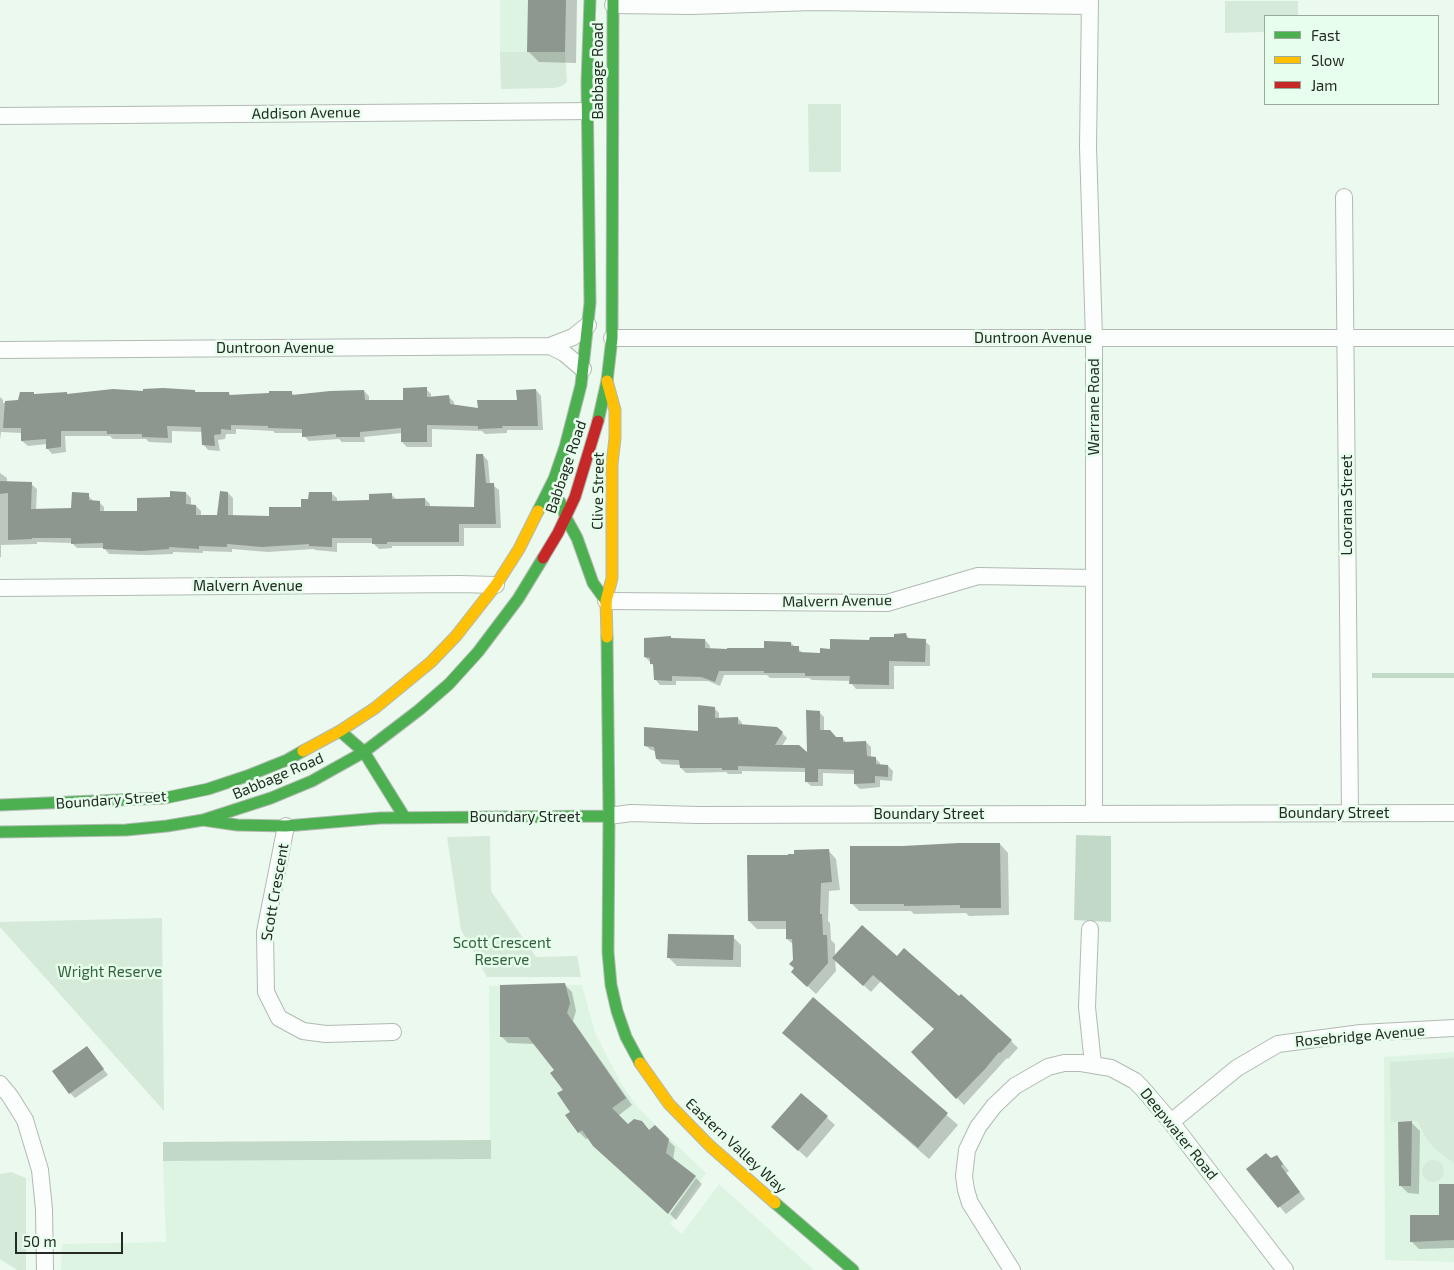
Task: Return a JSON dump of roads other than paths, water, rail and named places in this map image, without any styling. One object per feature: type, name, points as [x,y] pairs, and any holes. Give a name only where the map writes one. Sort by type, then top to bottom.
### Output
[{"type":"main road","name":"Babbage Road","points":[[340,731],[375,708],[431,662],[456,636],[496,585],[520,549],[554,478],[575,410],[583,369],[590,303],[588,111],[590,0]]},
{"type":"main road","name":"Babbage Road","points":[[203,820],[271,798],[312,781],[364,752],[425,705],[449,684],[478,652],[522,592],[566,518],[575,497],[594,438],[607,381],[612,338],[613,3]]},
{"type":"main road","name":"Clive Street","points":[[607,381],[614,410],[615,438],[612,464],[612,578],[606,601],[609,816]]},
{"type":"main road","name":"Clive Street","points":[[554,478],[562,509],[577,538],[594,583],[606,601]]},
{"type":"main road","points":[[340,731],[364,752],[405,818]]},
{"type":"main road","name":"Boundary Street","points":[[0,805],[165,798],[208,789],[287,760],[340,731]]},
{"type":"main road","name":"Boundary Street","points":[[0,832],[126,830],[203,820],[237,824],[286,826],[380,818],[609,816]]},
{"type":"main road","name":"Eastern Valley Way","points":[[609,816],[608,952],[611,985],[626,1037],[640,1064],[669,1104],[696,1133],[853,1270]]},
{"type":"street","points":[[613,3],[691,6],[814,2],[1090,3]]},
{"type":"street","name":"Warrane Road","points":[[1090,3],[1088,147],[1094,338],[1094,814]]},
{"type":"street","name":"Addison Avenue","points":[[0,116],[613,112]]},
{"type":"street","name":"Loorana Street","points":[[1344,197],[1350,813]]},
{"type":"street","name":"Duntroon Avenue","points":[[0,350],[550,346],[573,337],[588,325]]},
{"type":"street","name":"Duntroon Avenue","points":[[612,338],[1454,338]]},
{"type":"street","points":[[550,346],[564,353],[583,369]]},
{"type":"street","name":"Malvern Avenue","points":[[606,601],[887,603],[978,576],[1094,578]]},
{"type":"street","name":"Malvern Avenue","points":[[0,588],[496,585]]},
{"type":"street","name":"Boundary Street","points":[[609,816],[631,812],[697,815],[1454,812]]},
{"type":"street","name":"Scott Crescent","points":[[286,826],[265,932],[266,992],[279,1018],[303,1031],[326,1034],[393,1032]]},
{"type":"street","points":[[1090,929],[1087,1007],[1092,1064]]},
{"type":"street","name":"Rosebridge Avenue","points":[[1171,1122],[1237,1068],[1278,1044],[1361,1033],[1454,1028]]},
{"type":"street","name":"Deepwater Road","points":[[1012,1270],[978,1217],[966,1190],[964,1163],[969,1144],[978,1127],[994,1106],[1015,1086],[1048,1067],[1064,1063],[1092,1064],[1111,1068],[1135,1081],[1171,1122],[1285,1270]]},
{"type":"street","points":[[0,1084],[25,1120],[40,1170],[44,1209],[45,1270]]},
{"type":"park label","name":"Scott Crescent Reserve","points":[[502,952]]},
{"type":"park label","name":"Wright Reserve","points":[[110,972]]}]
